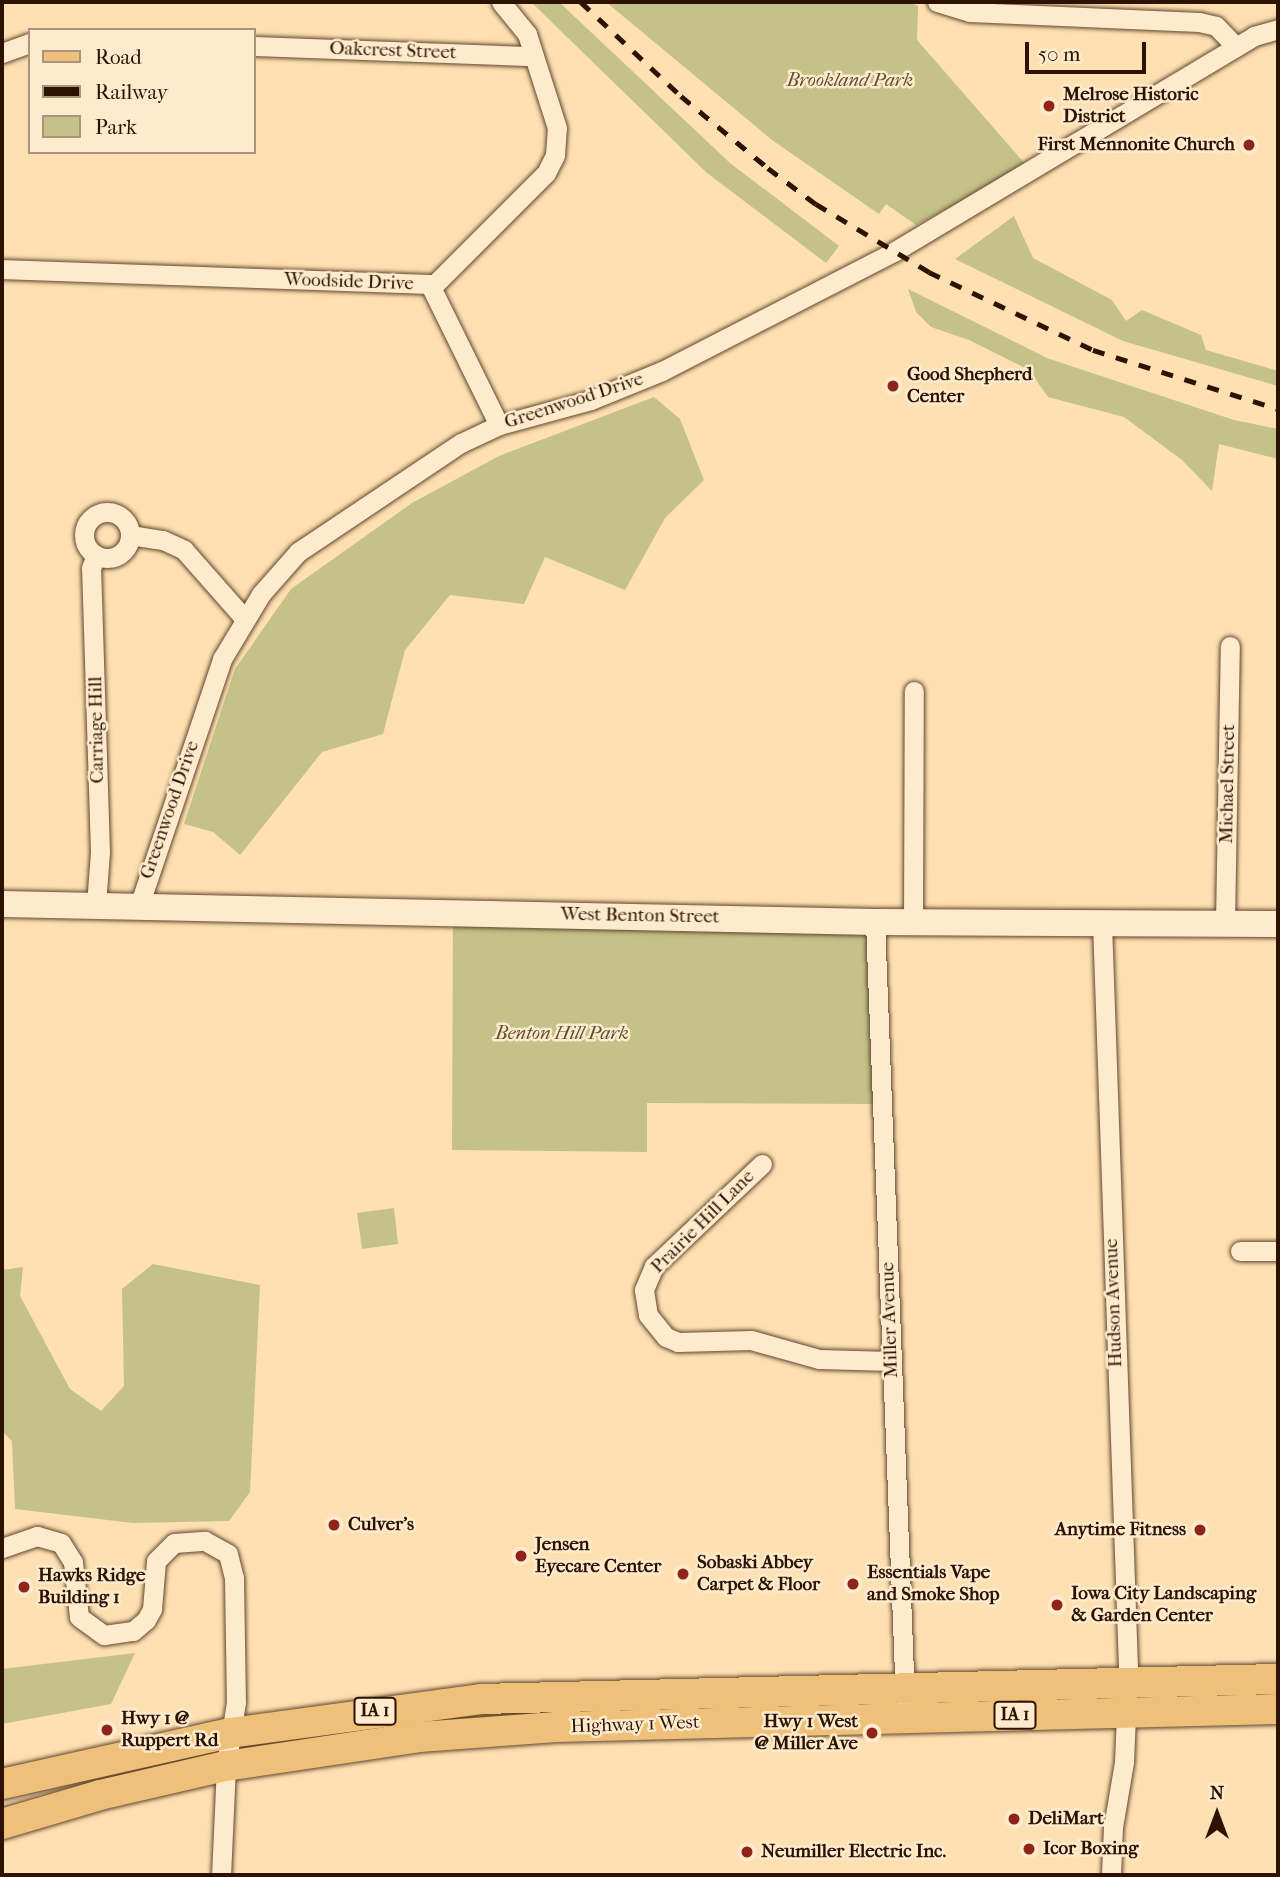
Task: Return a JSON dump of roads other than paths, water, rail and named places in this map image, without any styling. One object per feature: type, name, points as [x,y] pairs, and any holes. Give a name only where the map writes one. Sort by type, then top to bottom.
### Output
[{"type":"main road","name":"Highway 1 West","points":[[2,1824],[100,1795],[226,1766],[356,1744],[485,1731],[905,1703],[1127,1683],[1278,1679]]},
{"type":"main road","name":"Highway 1 West","points":[[2,1784],[230,1733],[481,1699],[905,1703],[1126,1713],[1278,1709]]},
{"type":"street","name":"Woodside Drive","points":[[2,270],[430,285],[442,280],[549,169],[555,155],[557,128],[527,34],[501,2]]},
{"type":"street","points":[[937,2],[970,12],[1131,11],[1209,24],[1236,47]]},
{"type":"street","name":"Greenwood Drive","points":[[139,906],[215,677],[244,618],[298,552],[461,443],[499,425],[591,400],[662,371],[905,245],[1236,47],[1278,29]]},
{"type":"street","points":[[2,53],[28,44]]},
{"type":"street","name":"Oakcrest Street","points":[[256,46],[533,56]]},
{"type":"street","points":[[430,285],[499,425]]},
{"type":"street","name":"Carriage Hill","points":[[96,905],[100,852],[91,568],[96,555],[83,535],[92,517],[115,513],[127,522],[130,535]]},
{"type":"street","points":[[96,555],[118,555],[130,535],[163,540],[184,550],[244,618]]},
{"type":"street","name":"Michael Street","points":[[1225,923],[1230,646]]},
{"type":"street","points":[[913,923],[914,691]]},
{"type":"street","name":"West Benton Street","points":[[2,904],[913,923],[1278,924]]},
{"type":"street","name":"Miller Avenue","points":[[875,922],[905,1703]]},
{"type":"street","name":"Hudson Avenue","points":[[1102,923],[1127,1683],[1111,1875]]},
{"type":"street","name":"Prairie Hill Lane","points":[[762,1164],[654,1266],[644,1290],[648,1315],[666,1337],[678,1342],[751,1340],[819,1359],[891,1361]]},
{"type":"street","points":[[1240,1251],[1278,1251]]},
{"type":"street","points":[[2,1548],[37,1536],[61,1543],[73,1562],[79,1617],[89,1628],[119,1634],[133,1631],[146,1620],[152,1609],[156,1561],[162,1552],[174,1543],[189,1540],[218,1545],[228,1554],[234,1578],[236,1702],[226,1766],[221,1875]]},
{"type":"railway","points":[[581,2],[681,96],[768,168],[816,204],[929,272],[1093,350],[1278,409]]},
{"type":"place","name":"Melrose Historic District","points":[[1049,106]]},
{"type":"place","name":"First Mennonite Church","points":[[1249,145]]},
{"type":"place","name":"Good Shepherd Center","points":[[893,386]]},
{"type":"place","name":"Culver's","points":[[334,1525]]},
{"type":"place","name":"Anytime Fitness","points":[[1200,1530]]},
{"type":"place","name":"Jensen Eyecare Center","points":[[521,1556]]},
{"type":"place","name":"Sobaski Abbey Carpet & Floor","points":[[683,1574]]},
{"type":"place","name":"Essentials Vape and Smoke Shop","points":[[853,1584]]},
{"type":"place","name":"Hawks Ridge Building 1","points":[[24,1587]]},
{"type":"place","name":"Iowa City Landscaping & Garden Center","points":[[1057,1605]]},
{"type":"place","name":"Hwy 1 @ Ruppert Rd","points":[[107,1730]]},
{"type":"place","name":"Hwy 1 West @ Miller Ave","points":[[872,1733]]},
{"type":"place","name":"DeliMart","points":[[1014,1819]]},
{"type":"place","name":"Icor Boxing","points":[[1029,1849]]},
{"type":"place","name":"Neumiller Electric Inc.","points":[[747,1852]]},
{"type":"park label","name":"Brookland Park","points":[[850,81]]},
{"type":"park label","name":"Benton Hill Park","points":[[562,1034]]}]
